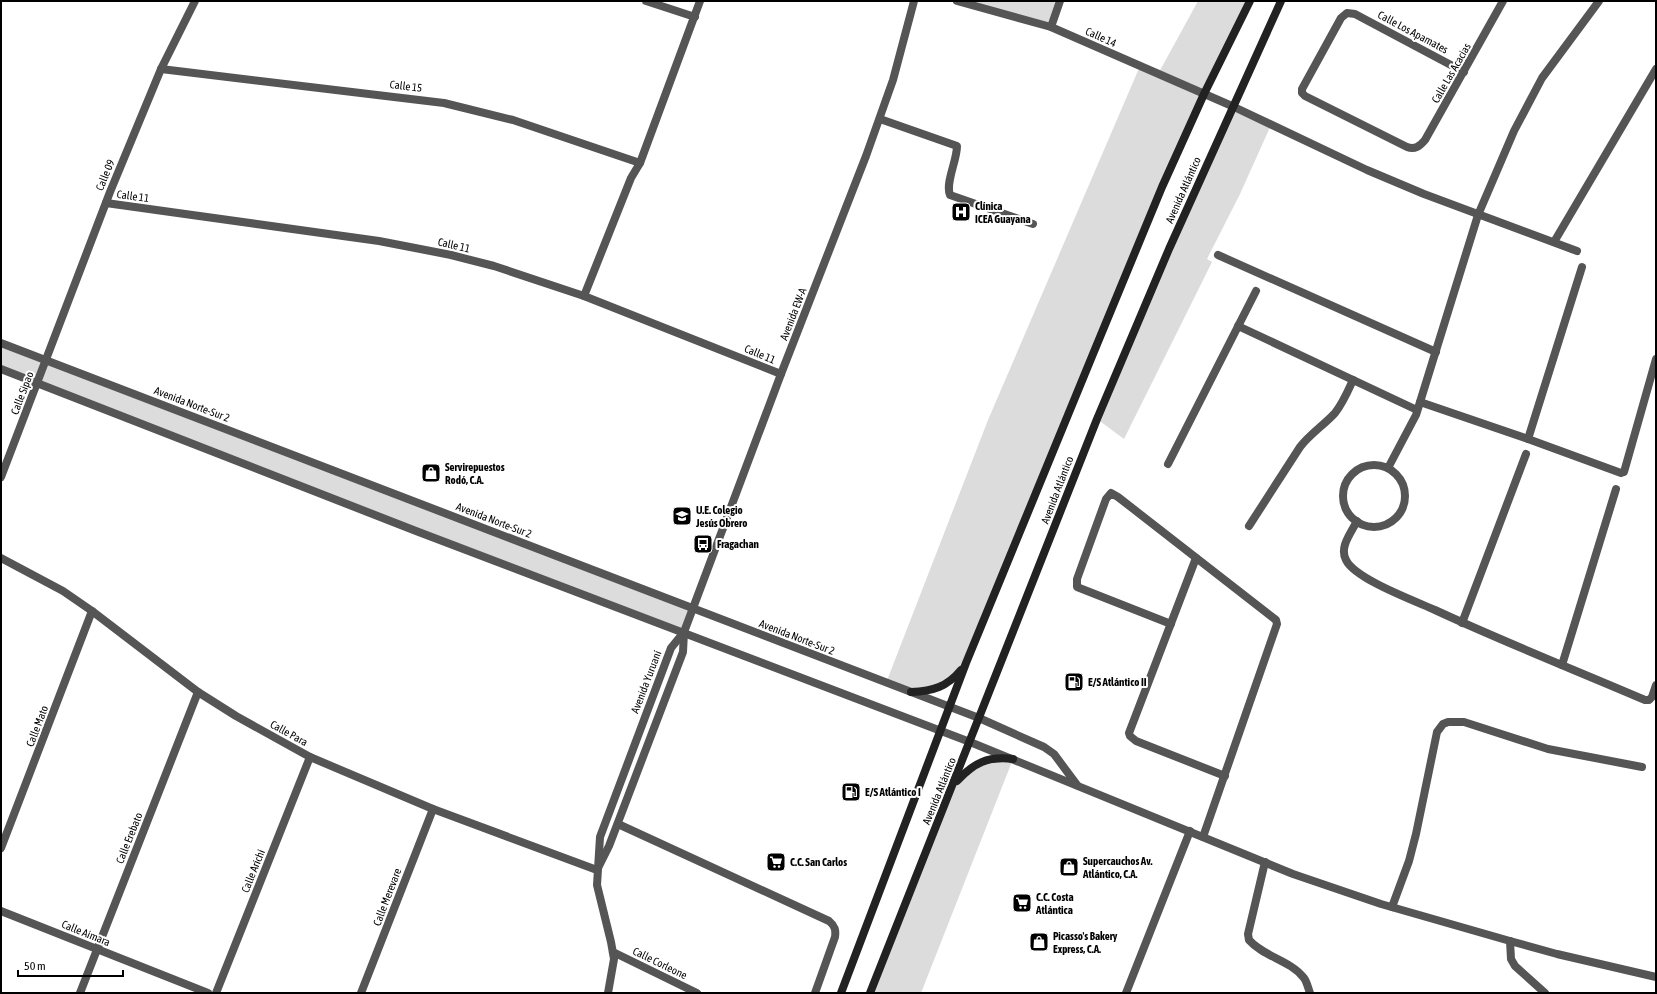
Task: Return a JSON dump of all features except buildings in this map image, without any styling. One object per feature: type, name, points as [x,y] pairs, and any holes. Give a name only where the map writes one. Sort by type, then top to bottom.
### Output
[{"type":"main road","name":"Avenida Atlántico","points":[[841,993],[966,663],[1117,296],[1204,94],[1250,1]]},
{"type":"main road","name":"Avenida Atlántico","points":[[870,993],[1097,419],[1169,249],[1232,106],[1281,1]]},
{"type":"main road","points":[[911,692],[928,692],[941,688],[952,680],[966,663]]},
{"type":"main road","points":[[953,784],[966,772],[986,760],[998,758],[1012,759]]},
{"type":"street","name":"Calle 09","points":[[46,361],[106,203],[161,69],[195,1]]},
{"type":"street","points":[[646,1],[695,17]]},
{"type":"street","points":[[584,296],[631,178],[640,163],[700,1]]},
{"type":"street","name":"Avenida EW-A","points":[[684,632],[781,374],[880,119],[914,1]]},
{"type":"street","name":"Calle 14","points":[[957,1],[1051,27],[1232,106],[1367,170],[1478,215],[1577,251]]},
{"type":"street","points":[[1051,27],[1060,1]]},
{"type":"street","name":"Calle Las Acacias","points":[[1410,149],[1421,146],[1425,140],[1503,1]]},
{"type":"street","points":[[1388,468],[1409,428],[1420,402],[1478,215],[1514,131],[1542,78],[1599,1]]},
{"type":"street","name":"Calle Los Apamates","points":[[1410,149],[1302,93],[1302,85],[1341,18],[1347,13],[1351,13],[1464,72]]},
{"type":"street","name":"Calle 15","points":[[161,69],[444,103],[513,120],[640,163]]},
{"type":"street","points":[[1554,242],[1656,69]]},
{"type":"street","points":[[880,119],[957,146],[957,155],[948,189],[950,195],[1033,224]]},
{"type":"street","name":"Calle 11","points":[[106,203],[418,248],[494,266],[584,296],[781,374]]},
{"type":"street","points":[[1218,254],[1436,352]]},
{"type":"street","points":[[1528,439],[1582,267]]},
{"type":"street","points":[[1168,464],[1256,291]]},
{"type":"street","points":[[1238,326],[1417,410]]},
{"type":"street","name":"Avenida Norte-Sur 2","points":[[1,343],[979,718],[1049,750],[1058,759],[1077,785]]},
{"type":"street","points":[[1420,402],[1621,473],[1624,472],[1656,359]]},
{"type":"street","name":"Calle Sipao","points":[[1,477],[46,361]]},
{"type":"street","points":[[1,369],[38,382],[416,531],[970,742],[1265,862],[1392,907],[1557,954],[1656,977]]},
{"type":"street","points":[[1249,526],[1300,447],[1307,438],[1324,425],[1343,402],[1353,380]]},
{"type":"street","points":[[1462,623],[1526,454]]},
{"type":"street","points":[[1368,465],[1378,465],[1388,468],[1396,473],[1402,481],[1405,490],[1405,500],[1402,510],[1396,518],[1382,525],[1366,526],[1349,514],[1345,504],[1344,494],[1346,484],[1351,475],[1368,465]]},
{"type":"street","points":[[1562,665],[1616,489]]},
{"type":"street","points":[[1171,624],[1078,587],[1077,579],[1109,495],[1113,494],[1118,497],[1276,620],[1277,624],[1203,837]]},
{"type":"street","points":[[1357,521],[1343,551],[1346,561],[1353,568],[1379,585],[1522,650],[1645,700],[1649,700],[1652,697],[1656,685]]},
{"type":"street","name":"Calle Para","points":[[1,558],[64,591],[198,692],[310,757],[433,809],[597,870]]},
{"type":"street","points":[[1196,558],[1130,729],[1130,736],[1136,742],[1224,776]]},
{"type":"street","name":"Calle Mato","points":[[1,848],[92,611]]},
{"type":"street","name":"Avenida Yuruaní","points":[[597,870],[618,824],[683,652],[684,632]]},
{"type":"street","name":"Avenida Yuruaní","points":[[608,993],[612,973],[613,952],[597,885],[600,836],[671,648],[684,632]]},
{"type":"street","name":"Calle Erebato","points":[[80,993],[198,692]]},
{"type":"street","points":[[1392,907],[1409,861],[1437,732],[1443,724],[1448,722],[1464,722],[1548,749],[1642,767]]},
{"type":"street","name":"Calle Arichi","points":[[216,993],[310,757]]},
{"type":"street","name":"Calle Merevare","points":[[361,993],[433,809]]},
{"type":"street","points":[[618,824],[829,921],[834,926],[836,931],[835,938],[815,993]]},
{"type":"street","points":[[1126,993],[1190,831]]},
{"type":"street","points":[[1265,862],[1248,934],[1249,940],[1263,952],[1298,972],[1305,979],[1310,993]]},
{"type":"street","name":"Calle Aimara","points":[[1,911],[208,993]]},
{"type":"street","points":[[1510,941],[1511,959],[1515,966],[1545,993]]},
{"type":"street","name":"Calle Corleone","points":[[613,952],[697,993]]},
{"type":"shaded area","points":[[957,1],[1060,1],[1051,27]]},
{"type":"shaded area","points":[[1198,1],[1250,1],[1204,94],[966,663],[952,680],[928,692],[886,683],[988,420],[1140,66],[1158,74]]},
{"type":"shaded area","points":[[1232,106],[1271,125],[1240,194],[1207,259],[1212,262],[1124,439],[1097,419]]},
{"type":"shaded area","points":[[1,343],[694,608],[684,632],[1,369]]},
{"type":"shaded area","points":[[1013,759],[921,993],[870,993],[953,784],[977,764]]},
{"type":"place","name":"Clínica ICEA Guayana","points":[[961,212]]},
{"type":"place","name":"Servirepuestos Rodó, C.A.","points":[[431,473]]},
{"type":"place","name":"U.E. Colegio Jesús Obrero","points":[[682,516]]},
{"type":"place","name":"Fragachan","points":[[703,544]]},
{"type":"place","name":"E/S Atlántico II","points":[[1074,682]]},
{"type":"place","name":"E/S Atlántico I","points":[[851,792]]},
{"type":"place","name":"C.C. San Carlos","points":[[776,862]]},
{"type":"place","name":"Supercauchos Av. Atlántico, C.A.","points":[[1069,867]]},
{"type":"place","name":"C.C. Costa Atlántica","points":[[1022,903]]},
{"type":"place","name":"Picasso's Bakery Express, C.A.","points":[[1039,942]]}]
